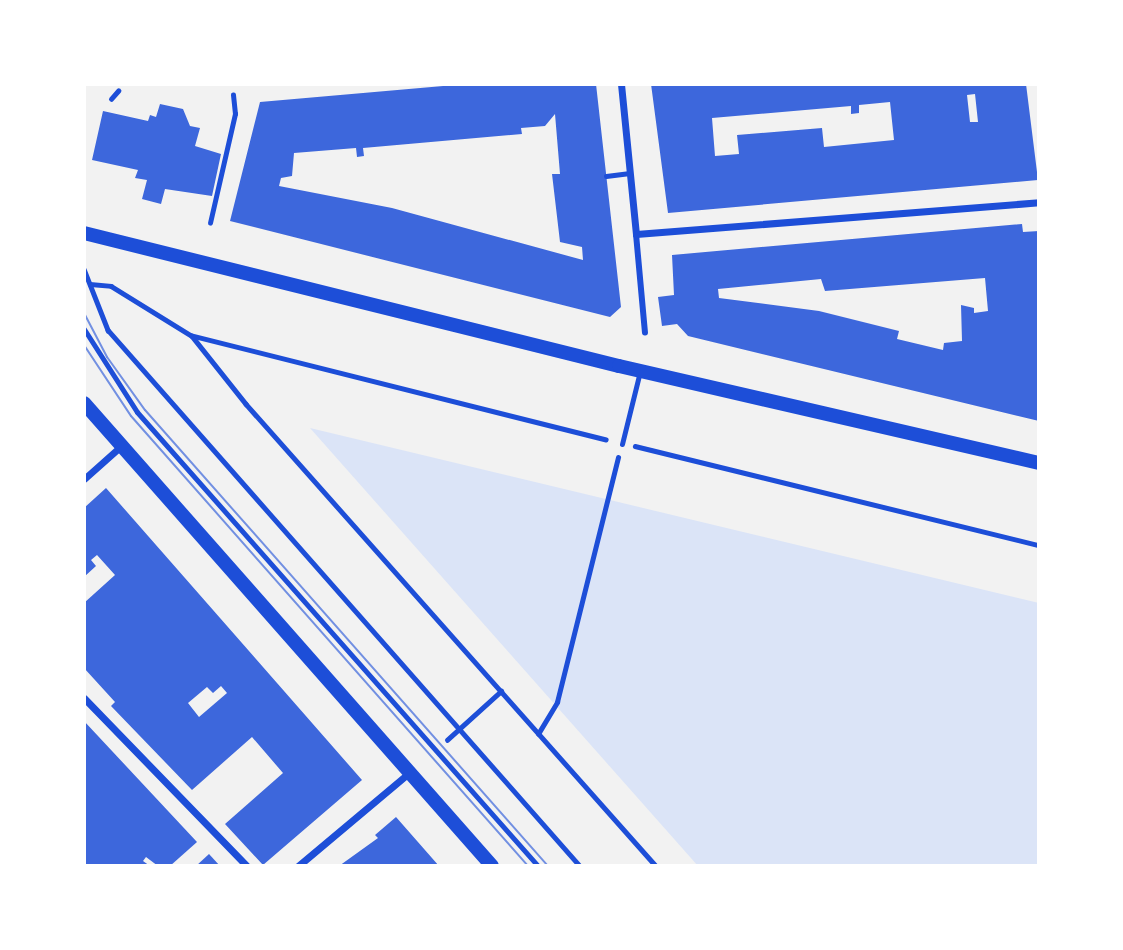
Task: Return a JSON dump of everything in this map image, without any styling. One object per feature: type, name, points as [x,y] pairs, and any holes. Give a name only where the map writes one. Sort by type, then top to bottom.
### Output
[{"type":"main road","points":[[84,233],[640,371],[1039,463]]},
{"type":"main road","points":[[84,403],[492,866]]},
{"type":"street","points":[[621,84],[645,333]]},
{"type":"street","points":[[636,234],[1039,202]]},
{"type":"street","points":[[84,479],[121,446]]},
{"type":"street","points":[[84,698],[247,866]]},
{"type":"street","points":[[298,866],[410,772]]},
{"type":"lane","points":[[607,176],[630,173]]},
{"type":"lane","points":[[84,329],[137,412],[538,866]]},
{"type":"lane","points":[[622,444],[640,371]]},
{"type":"path","points":[[111,99],[118,91]]},
{"type":"path","points":[[209,223],[235,114],[233,95]]},
{"type":"path","points":[[84,268],[108,330],[580,866]]},
{"type":"path","points":[[89,284],[111,286],[192,336],[656,866]]},
{"type":"path","points":[[192,336],[1039,545]]},
{"type":"path","points":[[538,734],[557,702],[608,485],[622,444]]},
{"type":"path","points":[[435,750],[501,691]]},
{"type":"shaded area","points":[[310,428],[1039,603],[1039,866],[698,866]]},
{"type":"building","points":[[466,84],[596,84],[621,307],[610,317],[230,221],[260,102]],"holes":[[[555,114],[560,174],[552,174],[560,242],[582,247],[583,260],[392,208],[279,186],[281,178],[292,176],[294,153],[356,148],[357,157],[364,156],[363,148],[522,134],[521,128],[545,126]]]},
{"type":"building","points":[[651,84],[1026,84],[1038,180],[668,213]],"holes":[[[975,94],[978,122],[970,122],[967,95]],[[890,102],[894,140],[824,147],[822,128],[737,135],[739,154],[715,156],[712,118],[851,106],[851,114],[859,113],[859,105]]]},
{"type":"building","points":[[160,104],[183,109],[190,126],[200,128],[195,146],[221,154],[212,196],[165,189],[161,204],[142,199],[147,180],[135,178],[138,170],[92,160],[103,111],[148,121],[150,115],[156,117]]},
{"type":"building","points":[[1022,224],[1023,232],[1039,231],[1039,421],[688,336],[677,324],[662,326],[658,297],[674,295],[672,255]],"holes":[[[985,278],[988,311],[974,313],[974,308],[961,305],[962,341],[944,343],[943,350],[897,339],[899,331],[819,311],[719,298],[718,289],[821,279],[825,291]]]},
{"type":"building","points":[[106,488],[362,780],[263,865],[225,824],[283,773],[252,737],[192,790],[111,706],[115,702],[84,668],[84,603],[115,575],[97,555],[91,560],[96,566],[84,577],[84,508]],"holes":[[[221,686],[227,693],[199,717],[188,703],[207,687],[213,693]]]},
{"type":"building","points":[[84,721],[197,842],[170,866],[158,866],[146,857],[143,861],[150,866],[84,866]]},
{"type":"building","points":[[396,817],[439,866],[339,866],[378,838],[375,835]]},
{"type":"building","points":[[209,854],[220,866],[196,866]]},
{"type":"tram line","points":[[84,313],[107,357],[145,410],[548,866]]},
{"type":"tram line","points":[[84,345],[131,416],[528,866]]}]
